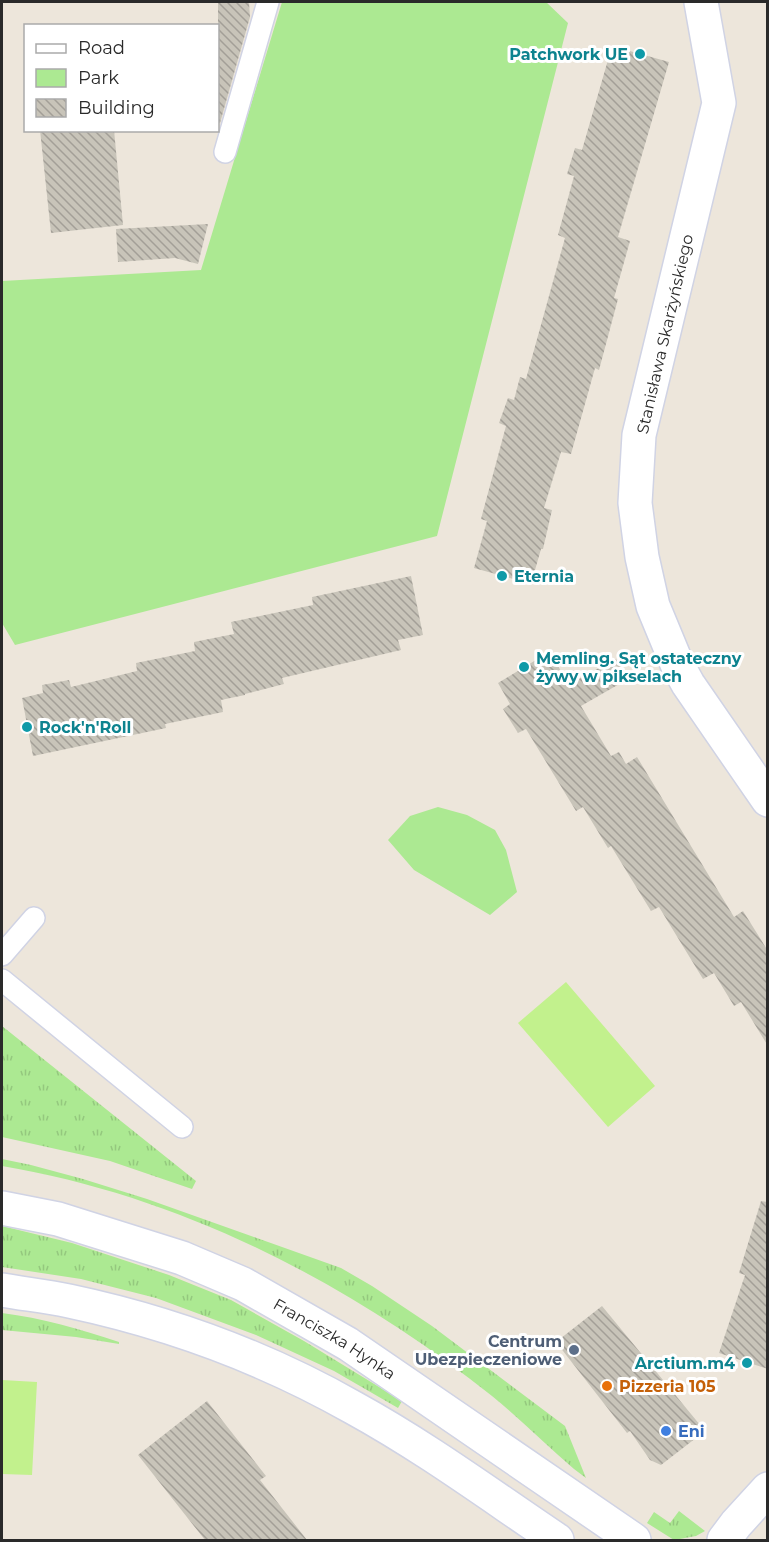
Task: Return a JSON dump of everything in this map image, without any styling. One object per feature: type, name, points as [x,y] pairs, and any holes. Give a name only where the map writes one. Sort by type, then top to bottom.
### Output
[{"type":"main road","name":"Stanisława Skarżyńskiego","points":[[701,2],[719,103],[639,435],[635,503],[642,557],[653,606],[677,664],[688,684],[764,789]]},
{"type":"main road","name":"Franciszka Hynka","points":[[2,1208],[58,1219],[182,1258],[243,1284],[339,1338],[376,1362],[634,1540]]},
{"type":"main road","points":[[2,1290],[69,1301],[159,1324],[237,1352],[354,1408],[459,1473],[556,1540]]},
{"type":"main road","points":[[724,1540],[768,1489]]},
{"type":"lane","points":[[225,152],[268,2]]},
{"type":"lane","points":[[2,955],[34,918]]},
{"type":"lane","points":[[2,980],[182,1128]]},
{"type":"green space","points":[[282,2],[546,2],[568,23],[437,536],[15,645],[2,623],[2,281],[201,270]]},
{"type":"green space","points":[[438,807],[467,815],[495,830],[506,850],[517,892],[490,915],[414,870],[388,840],[410,816]]},
{"type":"green space","points":[[566,982],[655,1086],[608,1127],[518,1023]]},
{"type":"green space","points":[[2,1026],[196,1181],[192,1189],[110,1161],[2,1137]]},
{"type":"green space","points":[[2,1159],[83,1179],[147,1199],[341,1268],[432,1326],[565,1426],[586,1478],[492,1396],[438,1355],[322,1281],[198,1222],[134,1199],[69,1180],[2,1166]]},
{"type":"green space","points":[[2,1226],[72,1243],[169,1275],[231,1300],[304,1341],[402,1401],[398,1408],[334,1371],[256,1335],[156,1298],[81,1279],[2,1267]]},
{"type":"green space","points":[[2,1313],[61,1325],[119,1342],[119,1344],[76,1337],[2,1330]]},
{"type":"green space","points":[[2,1380],[37,1382],[32,1475],[2,1474]]},
{"type":"green space","points":[[679,1511],[705,1531],[696,1536],[674,1540],[647,1523],[654,1512],[670,1523]]},
{"type":"building","points":[[218,2],[249,2],[250,17],[220,123],[219,24]]},
{"type":"building","points":[[612,46],[669,62],[618,237],[630,241],[614,298],[618,299],[599,370],[595,368],[571,454],[561,452],[544,508],[552,510],[543,549],[541,549],[531,584],[474,568],[487,521],[481,519],[506,426],[499,423],[508,398],[514,400],[520,377],[526,379],[565,238],[558,235],[574,176],[567,174],[575,148],[582,150]]},
{"type":"building","points":[[40,132],[114,132],[123,225],[51,233]]},
{"type":"building","points":[[208,224],[198,264],[175,258],[118,262],[116,229]]},
{"type":"building","points":[[411,576],[423,635],[398,640],[401,650],[282,678],[284,684],[221,700],[223,712],[165,724],[166,728],[33,756],[22,698],[43,693],[42,685],[69,680],[71,687],[137,671],[136,663],[195,651],[194,642],[234,634],[231,622],[313,605],[312,597]]},
{"type":"building","points":[[549,652],[569,684],[616,659],[628,679],[581,706],[611,756],[619,752],[626,764],[637,757],[734,917],[743,911],[768,951],[768,1046],[741,1002],[734,1006],[714,973],[703,979],[659,907],[651,911],[611,846],[608,848],[583,807],[576,811],[526,729],[518,733],[503,709],[510,704],[498,683]]},
{"type":"building","points":[[761,1201],[768,1202],[768,1369],[719,1353],[745,1275],[739,1273]]},
{"type":"building","points":[[602,1306],[705,1431],[661,1465],[650,1460],[630,1431],[627,1433],[556,1342]]},
{"type":"building","points":[[207,1401],[266,1476],[260,1480],[307,1540],[205,1540],[138,1455]]},
{"type":"place","name":"Patchwork UE","points":[[640,54]]},
{"type":"place","name":"Eternia","points":[[502,576]]},
{"type":"place","name":"Memling. Sąt ostateczny żywy w pikselach","points":[[524,667]]},
{"type":"place","name":"Rock'n'Roll","points":[[27,727]]},
{"type":"place","name":"Centrum Ubezpieczeniowe","points":[[574,1350]]},
{"type":"place","name":"Arctium.m4","points":[[747,1363]]},
{"type":"place","name":"Pizzeria 105","points":[[607,1386]]},
{"type":"place","name":"Eni","points":[[666,1431]]}]
